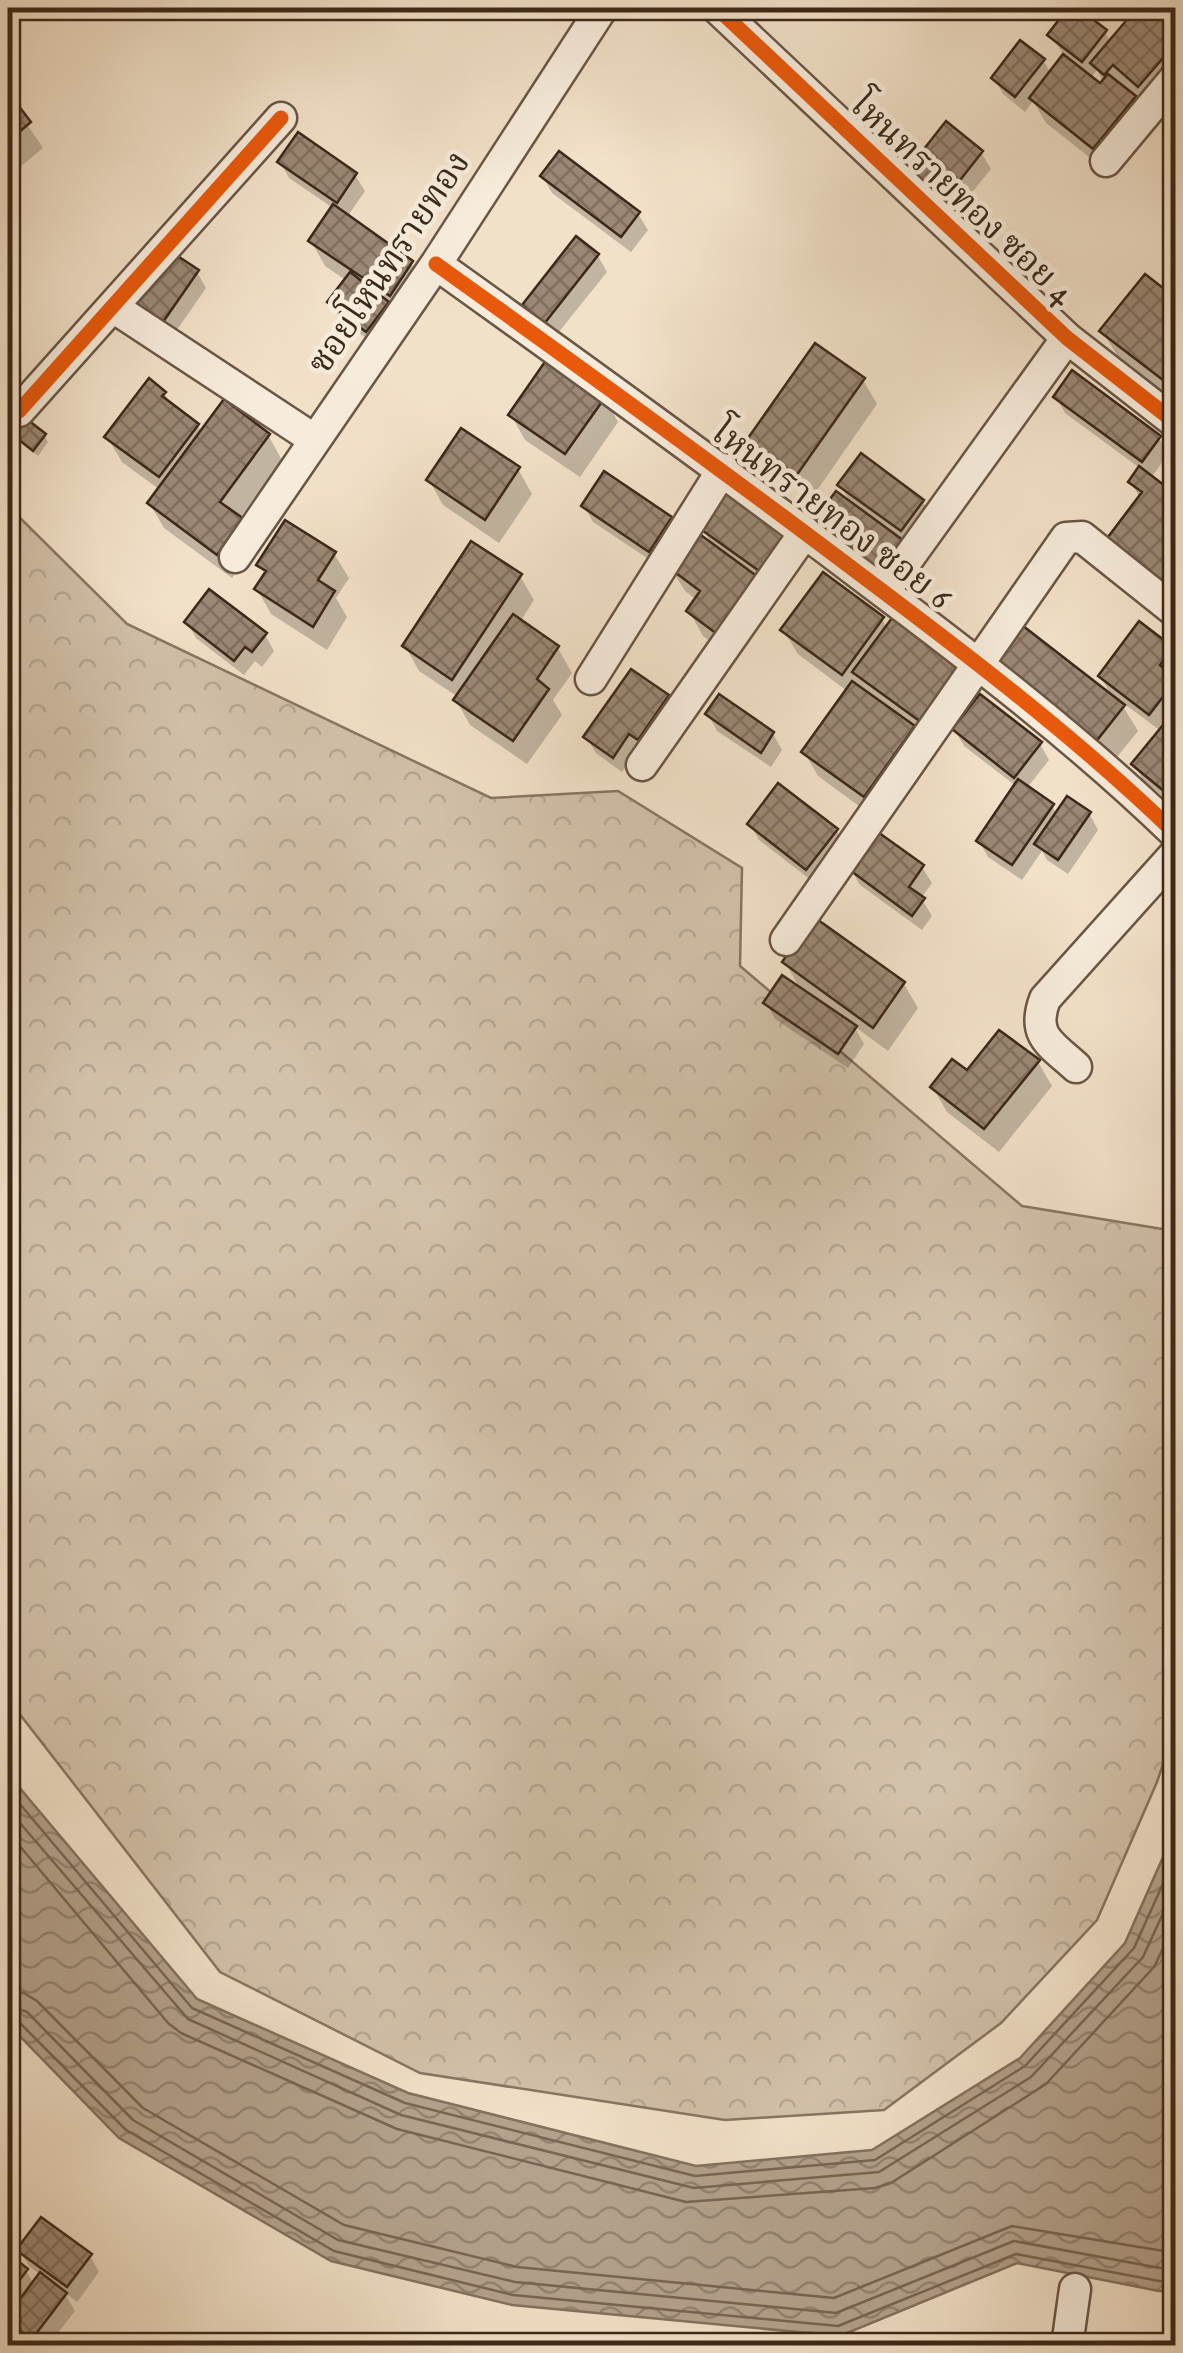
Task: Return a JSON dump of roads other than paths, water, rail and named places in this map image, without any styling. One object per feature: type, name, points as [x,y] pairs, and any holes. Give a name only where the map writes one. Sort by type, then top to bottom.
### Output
[{"type":"street","name":"ซอยโหนทรายทอง","points":[[234,557],[436,264],[602,8]]},
{"type":"street","name":"โหนทรายทอง ซอย 4","points":[[717,8],[1067,338],[1176,423]]},
{"type":"street","points":[[1106,160],[1176,77]]},
{"type":"street","points":[[19,410],[281,118]]},
{"type":"street","name":"โหนทรายทอง ซอย 6","points":[[436,264],[723,469],[978,662],[1114,774],[1176,834]]},
{"type":"street","points":[[113,307],[315,440]]},
{"type":"street","points":[[884,592],[1067,338]]},
{"type":"street","points":[[591,679],[723,469]]},
{"type":"street","points":[[642,765],[805,532]]},
{"type":"street","points":[[786,940],[1059,546],[1074,536],[1082,537],[1176,612]]},
{"type":"street","points":[[1076,1067],[1042,1035],[1039,1022],[1045,999],[1176,854]]},
{"type":"street","points":[[1066,2346],[1075,2290]]},
{"type":"street","points":[[8,2340],[14,2346]]},
{"type":"water","points":[[8,1774],[197,1999],[408,2093],[696,2166],[872,2150],[1020,2058],[1125,1943],[1175,1830],[1175,2291],[1017,2263],[840,2336],[512,2305],[331,2261],[119,2138],[8,2024]]}]
